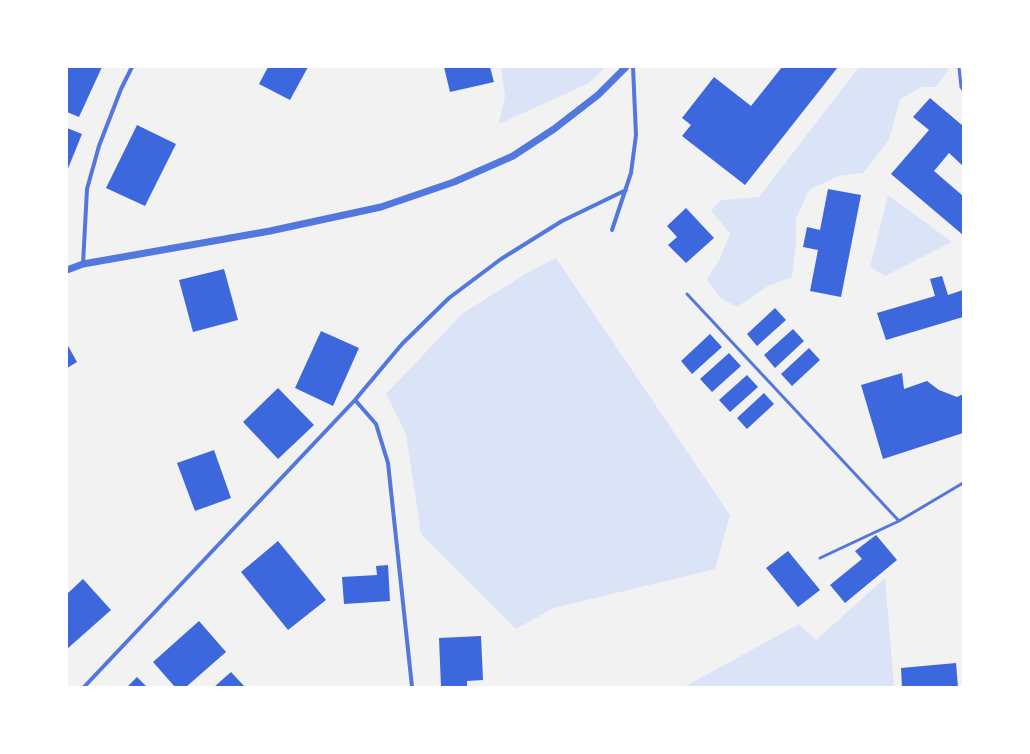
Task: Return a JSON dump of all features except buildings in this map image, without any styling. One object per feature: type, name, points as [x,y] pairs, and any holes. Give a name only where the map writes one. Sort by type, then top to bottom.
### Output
[{"type":"street","points":[[83,264],[87,189],[99,146],[121,89],[132,67]]},
{"type":"street","points":[[67,270],[83,264],[270,231],[381,207],[454,182],[513,156],[554,129],[598,95],[626,67]]},
{"type":"street","points":[[612,230],[631,173],[636,134],[633,67]]},
{"type":"street","points":[[84,687],[355,400],[402,344],[449,298],[501,259],[562,221],[626,190]]},
{"type":"street","points":[[355,400],[376,424],[388,464],[412,687]]},
{"type":"lane","points":[[959,67],[961,87],[963,90]]},
{"type":"lane","points":[[687,294],[899,521]]},
{"type":"lane","points":[[820,558],[899,521],[963,483]]},
{"type":"shaded area","points":[[501,67],[606,67],[589,83],[499,124],[505,96]]},
{"type":"shaded area","points":[[859,67],[950,67],[936,87],[922,87],[900,99],[889,140],[863,173],[838,176],[809,190],[796,219],[796,244],[792,277],[768,286],[737,307],[720,298],[707,279],[719,260],[730,234],[711,210],[721,200],[759,197]]},
{"type":"shaded area","points":[[888,195],[952,242],[885,276],[870,267]]},
{"type":"shaded area","points":[[556,258],[730,515],[715,569],[554,608],[516,629],[421,534],[406,434],[386,394],[463,313],[527,273]]},
{"type":"shaded area","points":[[885,578],[894,687],[684,687],[799,624],[816,640]]}]
